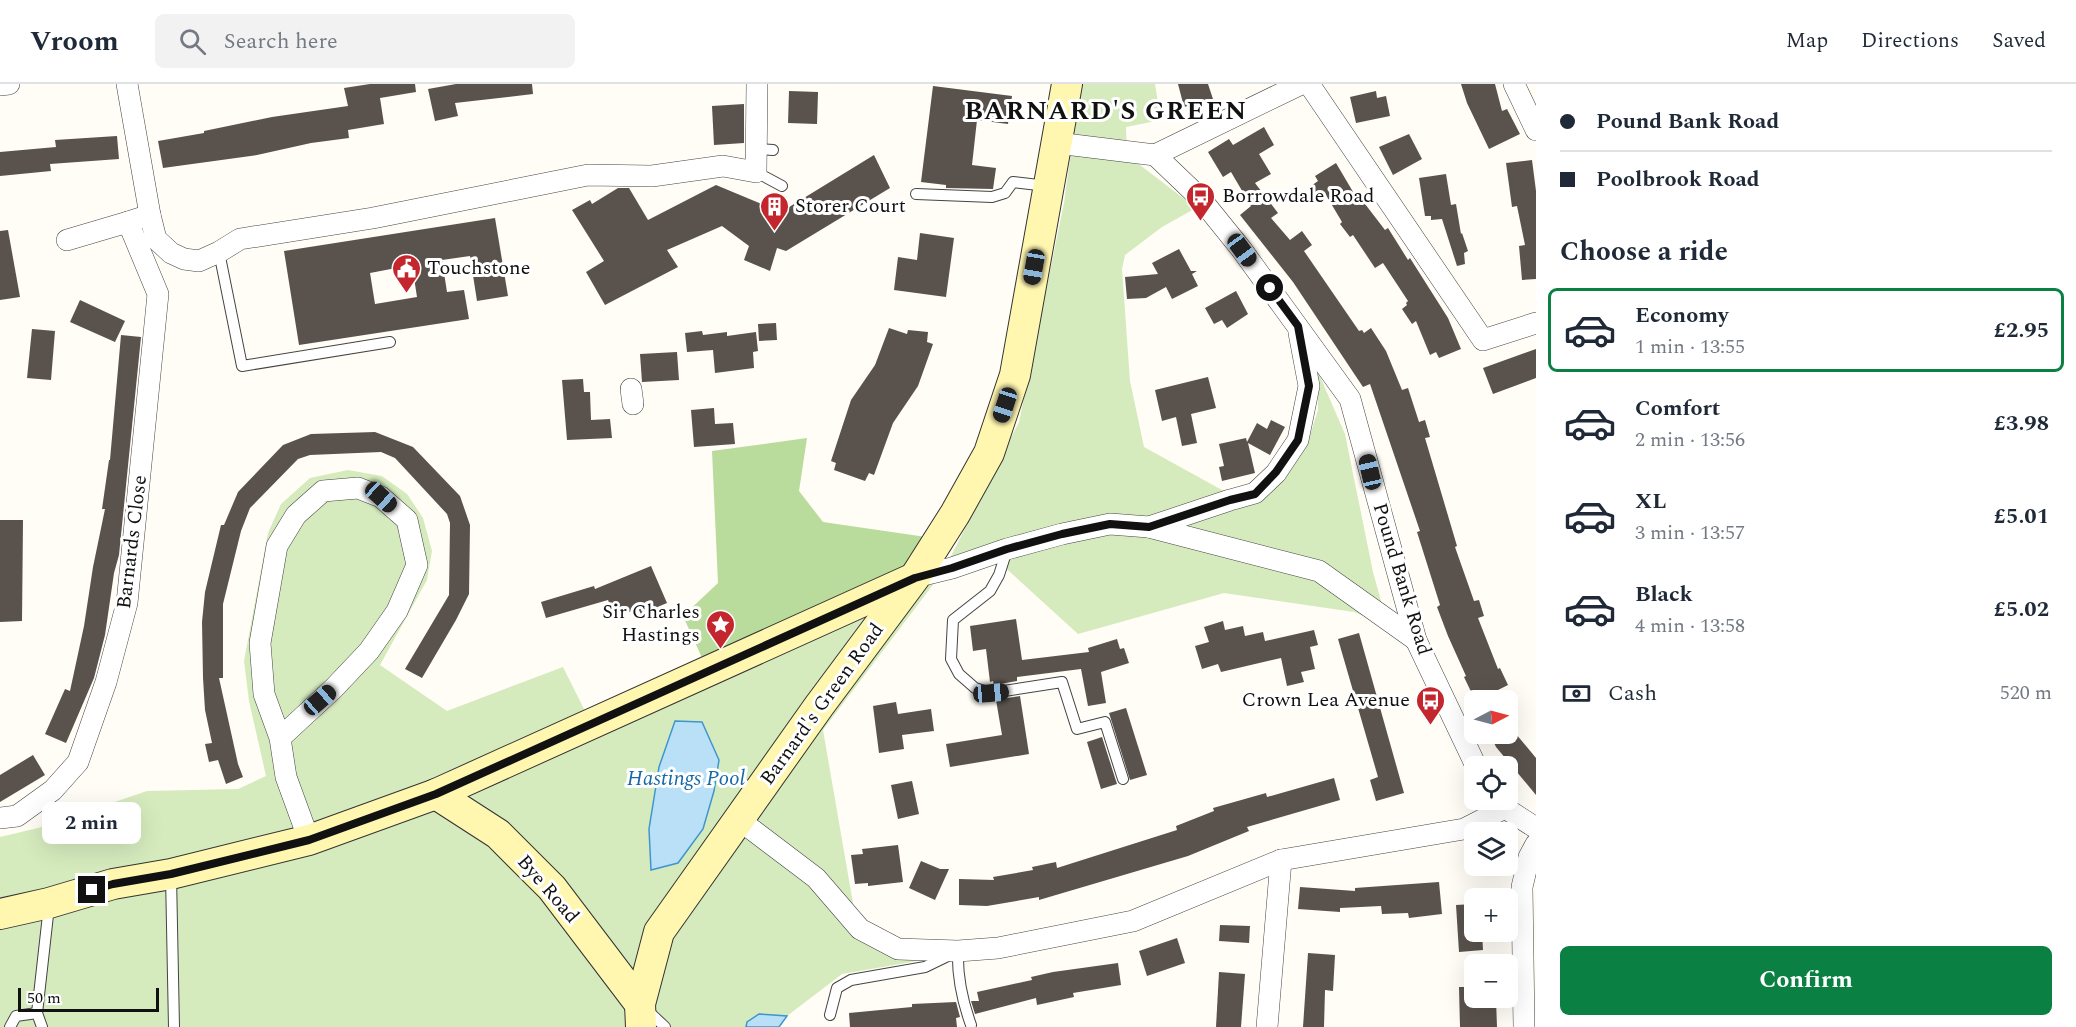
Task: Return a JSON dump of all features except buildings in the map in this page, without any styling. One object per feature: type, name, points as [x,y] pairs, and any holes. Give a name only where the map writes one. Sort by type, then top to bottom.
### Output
[{"type":"main road","name":"Barnard's Green Road","points":[[640,1016],[658,932],[915,578],[955,514],[989,453],[1015,375],[1067,84]]},
{"type":"main road","points":[[0,914],[49,903],[113,884],[171,874],[309,840],[436,794],[915,578]]},
{"type":"main road","name":"Bye Road","points":[[436,794],[498,834],[552,888],[640,1016]]},
{"type":"street","points":[[0,85],[9,84]]},
{"type":"street","points":[[127,84],[156,239],[171,253],[184,259],[199,261],[240,239],[373,218],[588,175],[652,176],[723,166],[756,172],[765,150],[757,84]]},
{"type":"street","points":[[1057,143],[1155,155],[1301,84]]},
{"type":"street","points":[[1309,84],[1483,340],[1536,323]]},
{"type":"street","points":[[1514,84],[1536,130]]},
{"type":"street","name":"Pound Bank Road","points":[[1155,155],[1200,198],[1242,250],[1350,399],[1416,640],[1471,756]]},
{"type":"street","points":[[67,240],[150,215]]},
{"type":"street","name":"Barnards Close","points":[[0,818],[17,816],[53,790],[78,762],[106,682],[127,603],[158,294],[128,222]]},
{"type":"street","points":[[1149,527],[1255,494],[1276,472],[1298,440],[1309,386],[1298,326]]},
{"type":"street","points":[[280,738],[334,688],[369,651],[397,611],[417,565],[407,520],[381,497],[358,488],[323,491],[296,515],[278,546],[260,643],[264,693],[280,738],[286,777],[309,840]]},
{"type":"street","points":[[915,578],[1062,534],[1110,524],[1149,527],[1319,571],[1416,640]]},
{"type":"street","points":[[738,819],[816,878],[860,929],[898,949],[958,951],[998,948],[1132,921],[1281,860],[1464,829],[1493,810]]},
{"type":"street","points":[[1510,810],[1536,828]]},
{"type":"street","points":[[1524,1027],[1522,887],[1529,857],[1536,843]]},
{"type":"street","points":[[1267,1027],[1281,860]]},
{"type":"lane","points":[[756,172],[782,186]]},
{"type":"lane","points":[[916,194],[992,197],[1005,193],[1013,182],[1048,186]]},
{"type":"lane","points":[[219,252],[242,366],[390,342]]},
{"type":"lane","points":[[1007,549],[999,575],[990,591],[953,620],[951,659],[955,667],[959,674],[975,688],[991,693],[1062,682],[1077,729],[1105,722],[1123,778]]},
{"type":"lane","points":[[171,874],[174,1027]]},
{"type":"lane","points":[[42,1027],[37,1013],[49,903]]},
{"type":"lane","points":[[830,1015],[837,988],[851,980],[925,967],[958,951],[957,971],[971,1025]]},
{"type":"lane","points":[[10,1027],[16,1016],[37,1013]]},
{"type":"lane","points":[[640,1016],[665,1027]]},
{"type":"green space","points":[[1080,84],[1155,84],[1161,120],[1126,127],[1127,155],[1196,208],[1162,227],[1125,255],[1122,269],[1130,381],[1144,447],[1222,490],[1273,488],[1307,445],[1318,410],[1318,372],[1345,434],[1373,572],[1388,626],[1354,612],[1224,593],[1078,634],[998,561],[935,582],[823,730],[854,909],[868,926],[923,960],[842,974],[787,1016],[779,1027],[0,1027],[0,837],[38,828],[147,791],[238,789],[266,776],[249,701],[244,661],[268,533],[281,504],[310,478],[348,470],[382,476],[407,494],[423,518],[432,551],[427,580],[380,665],[447,711],[563,667],[594,729],[910,590],[951,556],[1019,422],[1064,203]]},
{"type":"green space","points":[[807,438],[799,491],[823,522],[926,537],[907,568],[703,660],[683,616],[718,583],[712,451]]},
{"type":"water","name":"Hastings Pool","points":[[675,721],[702,722],[719,760],[714,791],[703,829],[678,863],[651,870],[649,829],[659,767]]},
{"type":"water","points":[[759,1014],[787,1016],[779,1027],[746,1027],[747,1022]]},
{"type":"place","name":"Borrowdale Road","points":[[1201,222]]},
{"type":"place","name":"Storer Court","points":[[774,232]]},
{"type":"place","name":"Touchstone","points":[[406,294]]},
{"type":"place","name":"Sir Charles Hastings","points":[[721,650]]},
{"type":"place","name":"Crown Lea Avenue","points":[[1431,726]]},
{"type":"district","name":"BARNARD'S GREEN","points":[[1106,111]]},
{"type":"route","points":[[92,890],[171,874],[309,840],[436,794],[915,578],[1062,534],[1110,524],[1149,527],[1255,494],[1276,472],[1298,440],[1309,386],[1298,326],[1270,288]]}]
